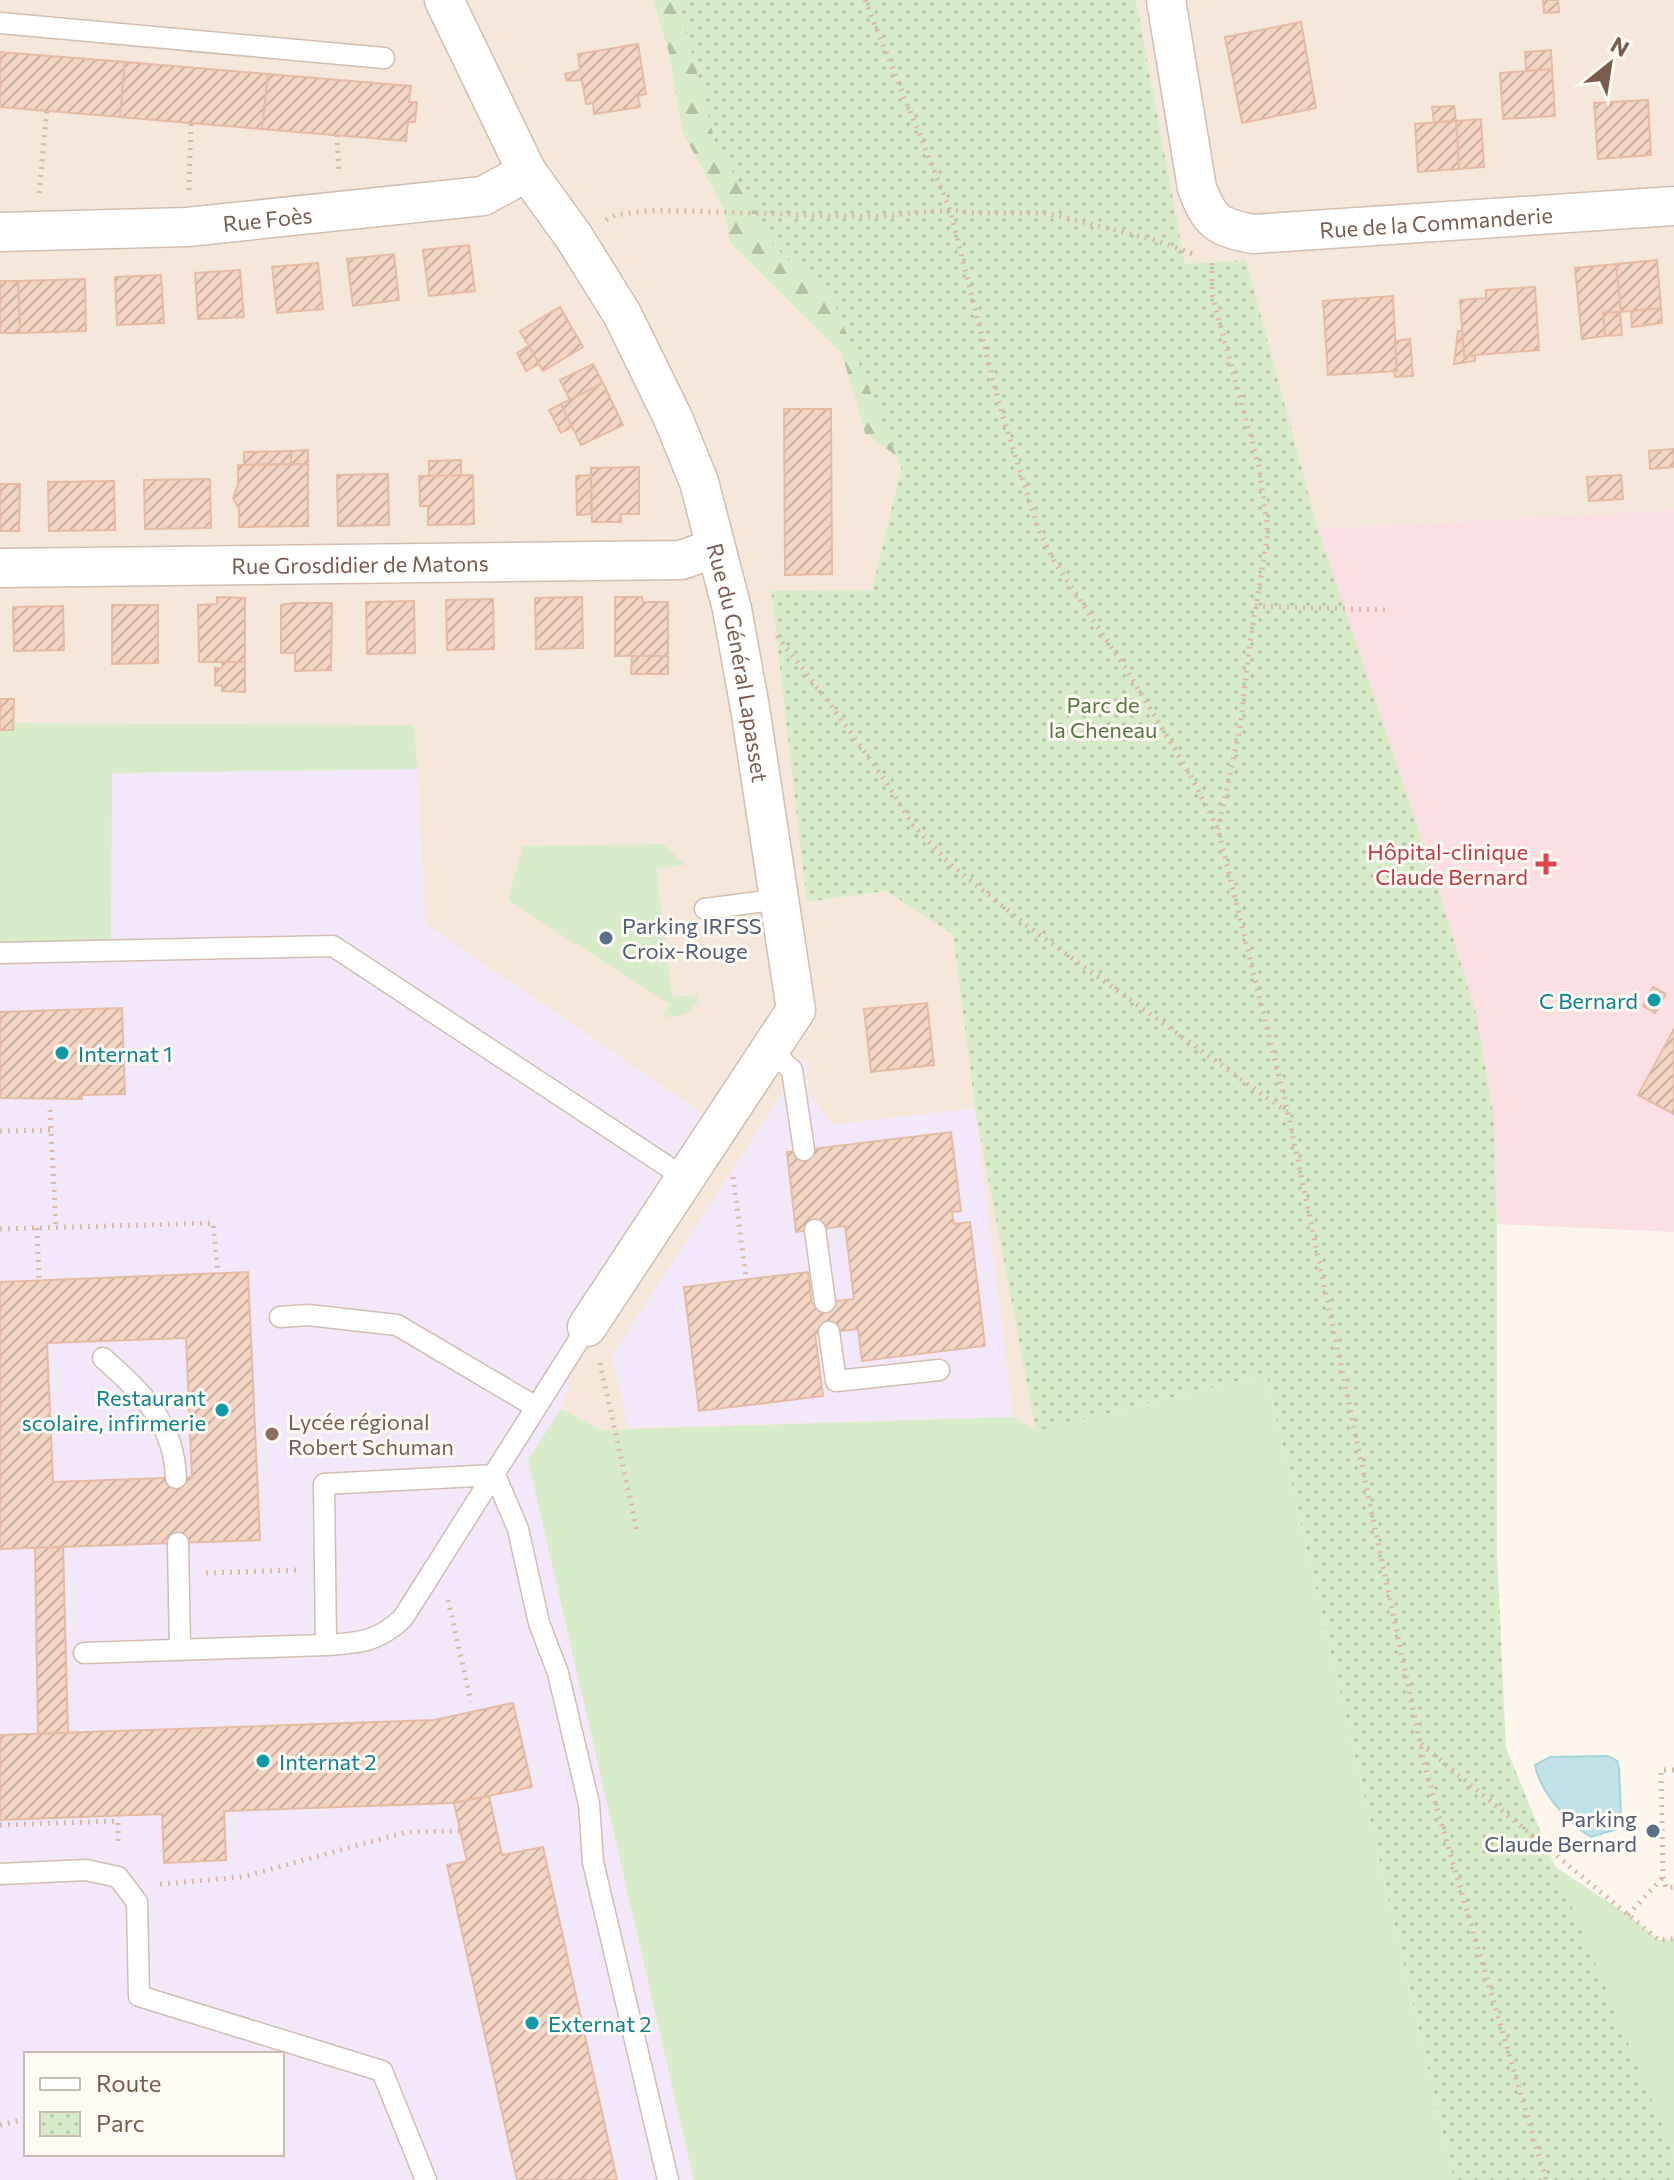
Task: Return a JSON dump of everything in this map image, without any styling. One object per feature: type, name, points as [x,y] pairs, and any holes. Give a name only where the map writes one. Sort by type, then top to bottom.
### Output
[{"type":"street","name":"Rue du Général Lapasset","points":[[444,0],[527,172],[574,237],[622,314],[673,418],[699,482],[732,609],[781,899],[796,1010],[587,1327]]},
{"type":"street","points":[[1166,0],[1197,188],[1216,220]]},
{"type":"street","name":"Rue Foès","points":[[18,232],[187,227],[483,196],[527,172]]},
{"type":"street","name":"Rue de la Commanderie","points":[[1216,220],[1253,234],[1674,206]]},
{"type":"street","name":"Rue Grosdidier de Matons","points":[[0,568],[681,560],[716,548]]},
{"type":"lane","points":[[0,23],[384,58]]},
{"type":"lane","points":[[705,909],[781,899]]},
{"type":"lane","points":[[0,953],[333,946],[695,1163]]},
{"type":"lane","points":[[770,1050],[792,1070],[804,1150]]},
{"type":"lane","points":[[815,1230],[825,1302]]},
{"type":"lane","points":[[280,1317],[308,1315],[397,1325],[536,1407]]},
{"type":"lane","points":[[84,1653],[360,1643],[388,1633],[403,1618],[428,1580],[587,1327]]},
{"type":"lane","points":[[829,1332],[836,1381],[939,1370]]},
{"type":"lane","points":[[103,1358],[138,1389],[163,1424],[175,1455],[176,1478]]},
{"type":"lane","points":[[326,1645],[324,1484],[495,1475]]},
{"type":"lane","points":[[495,1475],[518,1529],[539,1623],[558,1673],[589,1804],[593,1862],[668,2180]]},
{"type":"lane","points":[[178,1543],[180,1649]]},
{"type":"lane","points":[[0,1874],[86,1870],[118,1877],[137,1902],[139,1996],[382,2071],[426,2180]]},
{"type":"path","points":[[865,0],[950,210],[998,400],[1038,529],[1054,561],[1181,759],[1218,829],[1288,1113],[1426,1771],[1546,2180]]},
{"type":"path","points":[[18,232],[47,110]]},
{"type":"path","points":[[187,227],[191,123]]},
{"type":"path","points":[[574,237],[615,215],[655,210],[872,217],[950,210],[1046,213],[1155,240],[1198,256]]},
{"type":"path","points":[[1216,220],[1212,295],[1259,467],[1268,533],[1255,606],[1240,729],[1218,829]]},
{"type":"path","points":[[1255,606],[1385,610]]},
{"type":"path","points":[[732,609],[755,619],[781,640],[884,779],[913,825],[951,865],[1030,928],[1288,1113]]},
{"type":"path","points":[[50,1110],[56,1228]]},
{"type":"path","points":[[0,1131],[51,1130]]},
{"type":"path","points":[[695,1163],[733,1171],[746,1279]]},
{"type":"path","points":[[0,1229],[213,1223],[218,1274]]},
{"type":"path","points":[[37,1228],[39,1281]]},
{"type":"path","points":[[600,1363],[637,1530]]},
{"type":"path","points":[[179,1573],[325,1570]]},
{"type":"path","points":[[428,1580],[442,1591],[449,1603],[471,1702]]},
{"type":"path","points":[[1420,1743],[1659,1940],[1674,1939]]},
{"type":"path","points":[[1674,1770],[1661,1770],[1663,1877],[1666,1888],[1674,1887]]},
{"type":"path","points":[[0,1825],[118,1821],[118,1877],[166,1885],[242,1877],[407,1832],[460,1831]]},
{"type":"path","points":[[1628,1915],[1663,1877]]},
{"type":"path","points":[[0,2125],[24,2119]]},
{"type":"shaded area","points":[[0,0],[653,0],[669,53],[682,131],[724,210],[730,243],[842,354],[865,433],[902,460],[872,591],[771,592],[808,902],[886,891],[953,934],[975,1108],[1454,2180],[0,2180]]},
{"type":"shaded area","points":[[1136,0],[1674,0],[1674,510],[1318,529],[1246,261],[1185,265]]},
{"type":"shaded area","name":"Hôpital-clinique Claude Bernard","points":[[1674,510],[1674,1232],[1497,1224],[1494,1118],[1318,529]]},
{"type":"shaded area","name":"Lycée régional Robert Schuman","points":[[0,723],[414,725],[426,924],[720,1125],[587,1327],[561,1409],[528,1460],[693,2180],[0,2180]]},
{"type":"shaded area","points":[[806,1056],[809,1092],[832,1125],[975,1108],[1013,1417],[628,1428],[612,1356]]},
{"type":"green space","points":[[653,0],[747,0],[902,460],[865,433],[842,354],[730,243],[724,210],[682,131],[669,53]]},
{"type":"green space","name":"Parc de la Cheneau","points":[[678,0],[1136,0],[1185,264],[1246,260],[1318,529],[1434,875],[1476,1014],[1494,1118],[1497,1554],[1506,1748],[1674,2153],[1674,2180],[1454,2180],[1266,1374],[1036,1431],[975,1108],[953,934],[886,891],[807,902],[771,591],[872,590],[901,467],[833,300],[775,247],[715,141]]},
{"type":"green space","points":[[0,723],[414,725],[417,769],[112,773],[111,950],[0,953]]},
{"type":"green space","points":[[663,844],[685,865],[656,869],[672,997],[697,995],[698,1001],[687,1012],[672,1017],[662,1016],[669,1004],[508,900],[523,846]]},
{"type":"green space","points":[[1266,1374],[1454,2180],[694,2180],[528,1460],[561,1409],[602,1430],[1013,1417],[1036,1431]]},
{"type":"green space","points":[[1554,1866],[1628,1915],[1659,1940],[1674,1939],[1674,2153]]},
{"type":"water","points":[[1608,1756],[1617,1761],[1619,1768],[1621,1818],[1614,1830],[1591,1837],[1556,1806],[1543,1786],[1535,1765],[1550,1757]]},
{"type":"building","points":[[1543,0],[1558,0],[1559,12],[1544,13]]},
{"type":"building","points":[[1301,22],[1316,108],[1242,123],[1225,37]]},
{"type":"building","points":[[638,44],[646,94],[638,96],[640,107],[594,114],[593,103],[586,104],[582,80],[567,81],[565,74],[580,70],[578,54]]},
{"type":"building","points":[[1551,50],[1552,69],[1526,71],[1525,52]]},
{"type":"building","points":[[0,52],[125,62],[120,117],[0,107]]},
{"type":"building","points":[[125,62],[268,74],[262,129],[120,117]]},
{"type":"building","points":[[1552,69],[1555,116],[1503,119],[1500,73]]},
{"type":"building","points":[[268,74],[411,86],[409,102],[417,102],[415,122],[408,122],[406,141],[262,129]]},
{"type":"building","points":[[1648,100],[1651,155],[1598,159],[1594,103]]},
{"type":"building","points":[[1454,106],[1456,121],[1434,122],[1432,107]]},
{"type":"building","points":[[1481,119],[1484,167],[1459,169],[1456,121]]},
{"type":"building","points":[[1456,121],[1459,169],[1418,172],[1415,124]]},
{"type":"building","points":[[469,245],[475,291],[429,296],[423,250]]},
{"type":"building","points":[[394,254],[399,300],[353,306],[347,259]]},
{"type":"building","points":[[1657,260],[1661,308],[1621,312],[1616,264]]},
{"type":"building","points":[[318,263],[323,309],[277,313],[272,267]]},
{"type":"building","points":[[1616,264],[1621,312],[1603,313],[1605,336],[1582,339],[1575,268]]},
{"type":"building","points":[[240,270],[244,317],[198,319],[195,273]]},
{"type":"building","points":[[161,275],[164,323],[117,325],[115,277]]},
{"type":"building","points":[[85,279],[86,331],[20,333],[18,281]]},
{"type":"building","points":[[0,281],[18,281],[20,333],[0,333]]},
{"type":"building","points":[[1535,287],[1539,350],[1464,356],[1460,300],[1486,298],[1486,290]]},
{"type":"building","points":[[1393,296],[1397,371],[1328,375],[1323,301]]},
{"type":"building","points":[[560,307],[583,347],[543,371],[520,331]]},
{"type":"building","points":[[1661,308],[1662,323],[1632,327],[1631,311]]},
{"type":"building","points":[[1620,312],[1622,335],[1605,336],[1603,313]]},
{"type":"building","points":[[1458,331],[1462,331],[1464,356],[1475,355],[1475,361],[1454,364]]},
{"type":"building","points":[[1410,339],[1413,376],[1395,377],[1395,341]]},
{"type":"building","points":[[529,346],[539,364],[526,371],[517,353]]},
{"type":"building","points":[[593,364],[603,383],[570,400],[560,380]]},
{"type":"building","points":[[603,383],[623,425],[581,445],[561,404]]},
{"type":"building","points":[[561,404],[572,427],[561,433],[549,410]]},
{"type":"building","points":[[784,409],[831,409],[832,574],[785,575]]},
{"type":"building","points":[[1674,449],[1674,467],[1650,469],[1649,451]]},
{"type":"building","points":[[308,450],[308,464],[291,464],[291,451]]},
{"type":"building","points":[[291,451],[291,464],[244,465],[244,452]]},
{"type":"building","points":[[461,460],[461,476],[429,476],[429,461]]},
{"type":"building","points":[[308,464],[308,526],[239,527],[239,509],[233,498],[238,484],[238,465]]},
{"type":"building","points":[[639,467],[639,514],[621,514],[621,522],[592,522],[591,468]]},
{"type":"building","points":[[388,474],[389,525],[338,526],[337,475]]},
{"type":"building","points":[[473,475],[474,524],[428,525],[428,506],[420,506],[419,476]]},
{"type":"building","points":[[591,475],[591,514],[577,515],[576,476]]},
{"type":"building","points":[[1621,475],[1623,499],[1589,501],[1587,477]]},
{"type":"building","points":[[210,479],[211,528],[145,529],[144,480]]},
{"type":"building","points":[[114,481],[115,530],[49,531],[48,482]]},
{"type":"building","points":[[0,484],[20,484],[19,531],[0,531]]},
{"type":"building","points":[[217,597],[245,598],[245,662],[199,662],[198,605],[217,604]]},
{"type":"building","points":[[582,597],[583,648],[536,649],[535,598]]},
{"type":"building","points":[[615,597],[642,597],[643,602],[668,602],[668,656],[615,656]]},
{"type":"building","points":[[493,599],[494,649],[447,650],[446,600]]},
{"type":"building","points":[[414,601],[415,653],[367,654],[366,602]]},
{"type":"building","points":[[332,603],[331,670],[295,671],[295,653],[281,653],[281,605]]},
{"type":"building","points":[[112,605],[158,605],[158,663],[112,664]]},
{"type":"building","points":[[63,606],[64,650],[14,651],[13,607]]},
{"type":"building","points":[[632,656],[668,656],[668,674],[631,674]]},
{"type":"building","points":[[222,662],[245,662],[245,692],[222,691],[222,685],[215,686],[215,668],[222,668]]},
{"type":"building","points":[[0,699],[14,699],[13,730],[0,730]]},
{"type":"building","name":"C Bernard","points":[[1653,987],[1666,994],[1655,1013],[1643,1006]]},
{"type":"building","points":[[927,1003],[934,1065],[871,1072],[864,1009]]},
{"type":"building","name":"Internat 1","points":[[122,1008],[125,1094],[81,1095],[82,1099],[0,1098],[0,1012]]},
{"type":"building","points":[[1674,1029],[1674,1114],[1638,1095]]},
{"type":"building","points":[[951,1132],[961,1211],[952,1212],[954,1224],[970,1222],[985,1346],[862,1361],[858,1329],[815,1334],[823,1396],[699,1411],[684,1287],[808,1272],[812,1304],[854,1299],[845,1226],[796,1232],[787,1152]]},
{"type":"building","name":"Restaurant scolaire, infirmerie","points":[[248,1272],[260,1540],[0,1549],[0,1282]],"holes":[[[186,1338],[192,1477],[53,1482],[47,1343]]]},
{"type":"building","points":[[63,1547],[68,1733],[38,1734],[35,1548]]},
{"type":"building","name":"Internat 2","points":[[513,1703],[532,1787],[454,1803],[224,1811],[226,1860],[164,1863],[162,1814],[0,1820],[0,1735],[434,1720]]},
{"type":"building","name":"Externat 2","points":[[489,1796],[502,1855],[543,1847],[617,2180],[517,2180],[447,1865],[467,1861],[454,1803]]},
{"type":"place","name":"Hôpital-clinique Claude Bernard","points":[[1546,864]]},
{"type":"place","name":"Parking IRFSS Croix-Rouge","points":[[606,938]]},
{"type":"place","name":"C Bernard","points":[[1654,1000]]},
{"type":"place","name":"Internat 1","points":[[62,1053]]},
{"type":"place","name":"Restaurant scolaire, infirmerie","points":[[222,1410]]},
{"type":"place","name":"Lycée régional Robert Schuman","points":[[272,1434]]},
{"type":"place","name":"Internat 2","points":[[263,1761]]},
{"type":"place","name":"Parking Claude Bernard","points":[[1653,1831]]},
{"type":"place","name":"Externat 2","points":[[532,2023]]}]
